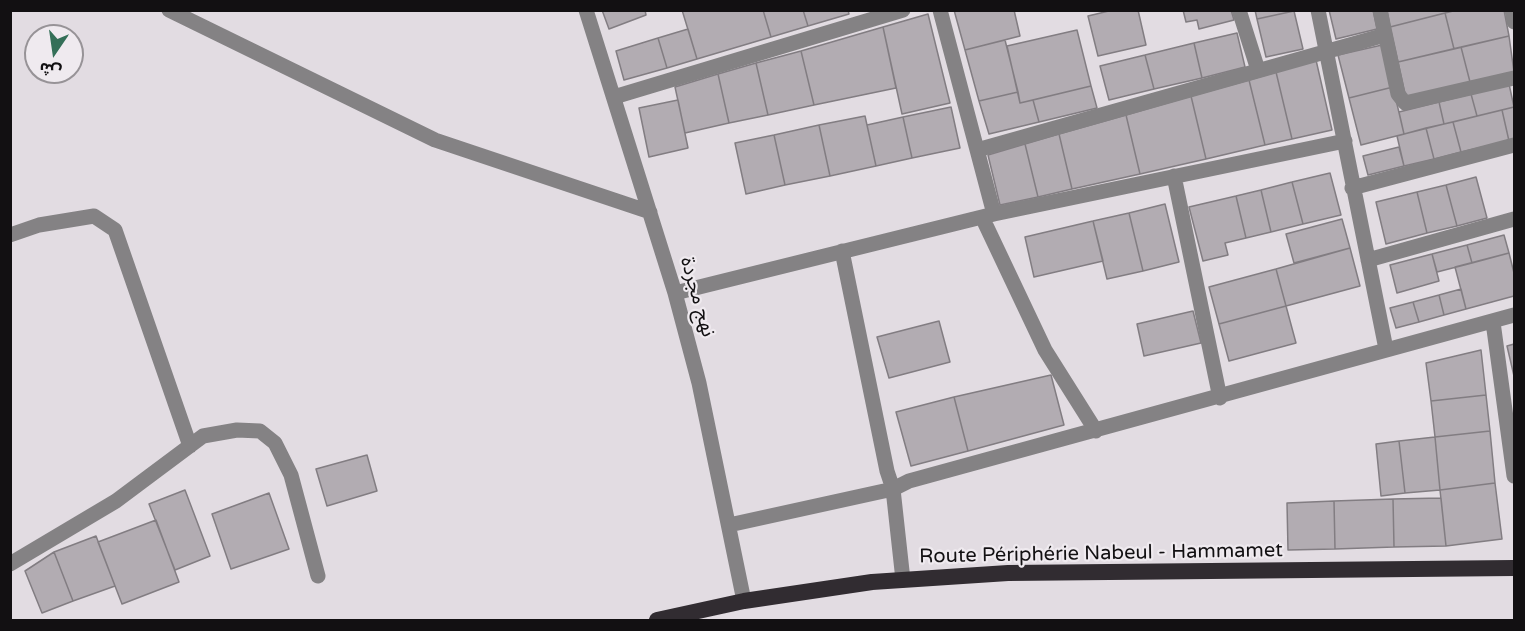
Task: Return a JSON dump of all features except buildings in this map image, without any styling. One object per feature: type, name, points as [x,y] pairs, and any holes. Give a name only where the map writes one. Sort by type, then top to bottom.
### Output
[{"type":"highway","name":"Route Périphérie Nabeul - Hammamet","points":[[657,621],[744,601],[872,582],[1008,573],[1515,568]]},
{"type":"street","points":[[169,10],[435,140],[650,212]]},
{"type":"street","name":"نهج مجردة","points":[[586,10],[675,293],[699,383],[744,601]]},
{"type":"street","points":[[614,97],[903,10]]},
{"type":"street","points":[[940,10],[977,150],[988,215],[1045,350],[1096,431]]},
{"type":"street","points":[[1239,10],[1258,70]]},
{"type":"street","points":[[1318,10],[1386,350]]},
{"type":"street","points":[[1380,10],[1398,94],[1406,103],[1515,78]]},
{"type":"street","points":[[1512,10],[1515,22]]},
{"type":"street","points":[[977,150],[1385,35]]},
{"type":"street","points":[[675,293],[988,215],[1345,141]]},
{"type":"street","points":[[1352,188],[1515,145]]},
{"type":"street","points":[[1174,176],[1220,398]]},
{"type":"street","points":[[10,235],[39,225],[94,216],[115,230],[190,446]]},
{"type":"street","points":[[1368,260],[1515,219]]},
{"type":"street","points":[[842,251],[887,471],[893,489],[903,580]]},
{"type":"street","points":[[729,525],[893,489],[909,481],[1220,398],[1515,315]]},
{"type":"street","points":[[1493,322],[1509,385],[1515,476]]},
{"type":"street","points":[[10,564],[116,501],[203,436],[237,430],[260,431],[275,443],[291,475],[318,576]]}]
